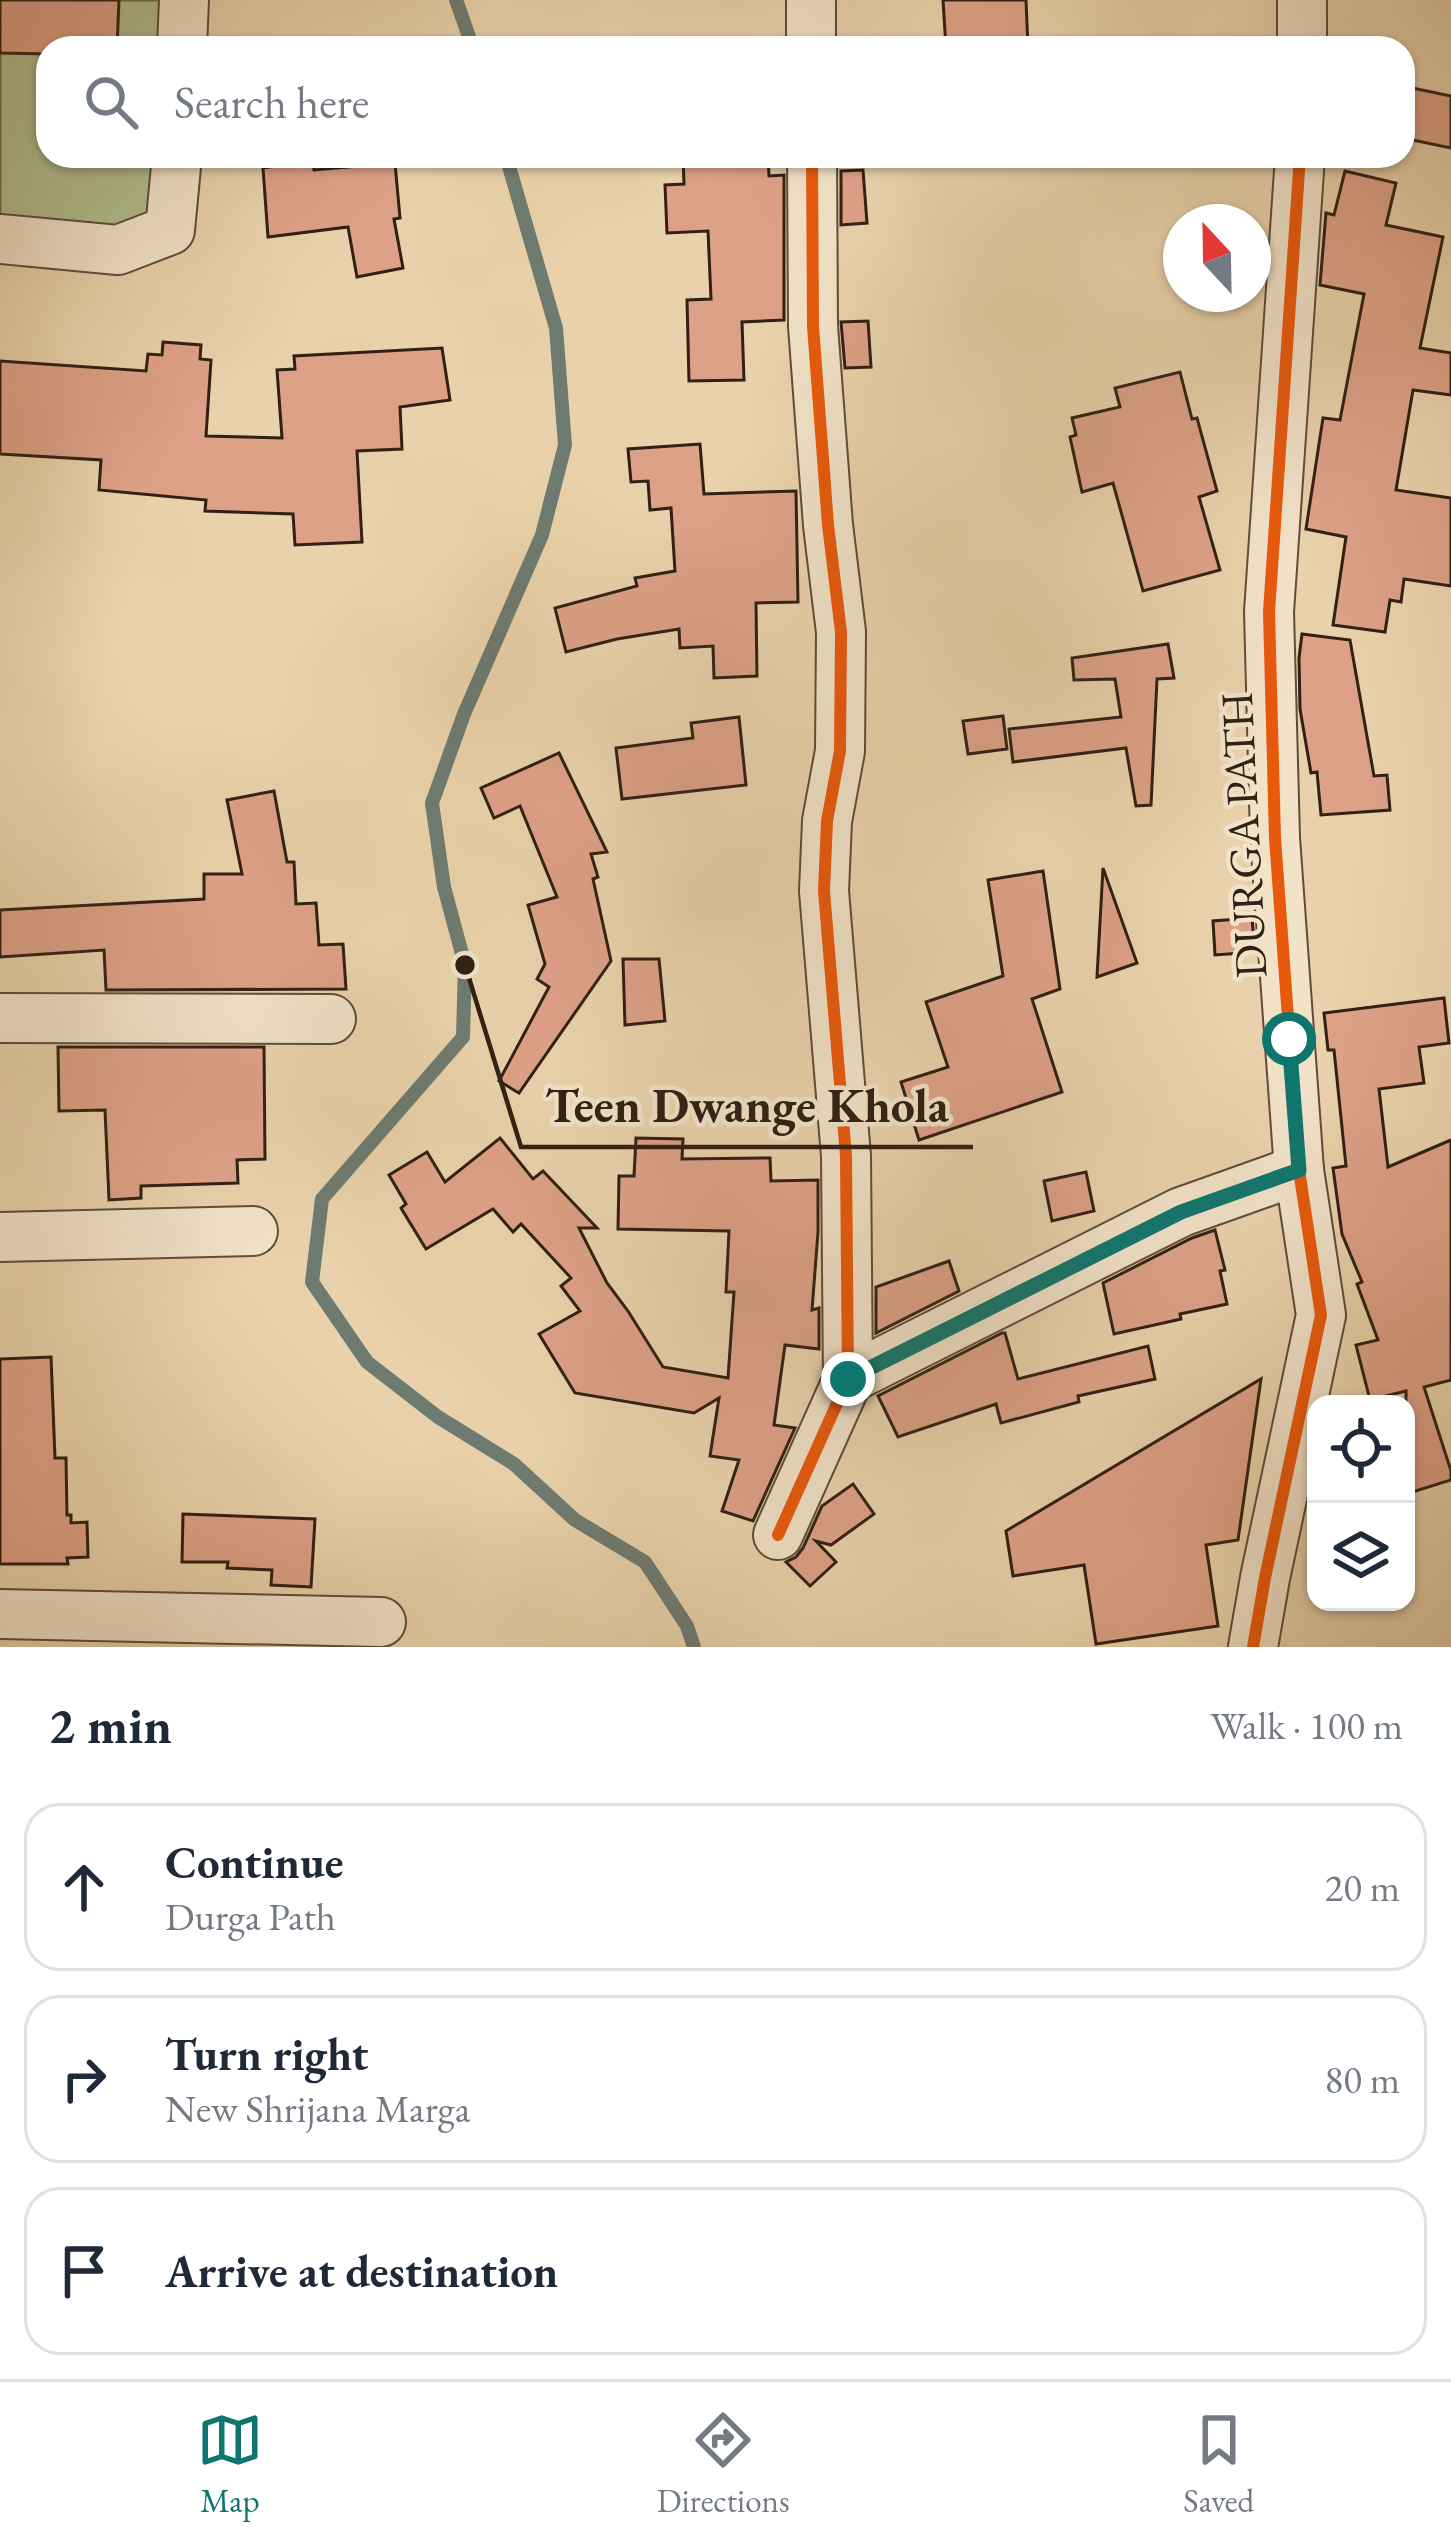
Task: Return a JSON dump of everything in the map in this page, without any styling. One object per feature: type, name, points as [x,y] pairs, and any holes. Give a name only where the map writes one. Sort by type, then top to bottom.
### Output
[{"type":"street","points":[[182,36],[184,0]]},
{"type":"street","points":[[811,0],[811,36]]},
{"type":"street","points":[[1302,0],[1302,36]]},
{"type":"street","points":[[0,239],[118,250],[170,230],[176,168]]},
{"type":"street","points":[[778,1535],[848,1379],[846,1156],[824,891],[827,820],[840,751],[841,632],[814,326],[812,168]]},
{"type":"street","name":"DURGA PATH","points":[[1253,1647],[1321,1315],[1299,1170],[1275,838],[1269,612],[1299,168]]},
{"type":"street","points":[[0,1018],[331,1018]]},
{"type":"street","points":[[848,1379],[1181,1212],[1299,1170]]},
{"type":"street","points":[[0,1237],[253,1231]]},
{"type":"street","points":[[0,1614],[381,1622]]},
{"type":"green space","points":[[0,0],[184,0],[182,36],[36,36],[36,168],[176,168],[170,230],[0,239]]},
{"type":"building","points":[[0,0],[119,0],[118,36],[36,36],[36,54],[0,53]]},
{"type":"building","points":[[943,0],[1026,0],[1028,36],[945,36]]},
{"type":"building","points":[[1415,88],[1451,96],[1451,148],[1415,140]]},
{"type":"building","points":[[263,168],[395,168],[400,218],[394,219],[403,268],[357,277],[348,227],[268,237]]},
{"type":"building","points":[[683,168],[769,168],[769,176],[784,175],[784,320],[742,322],[744,380],[689,381],[687,300],[711,299],[708,231],[667,233],[665,185],[684,184]]},
{"type":"building","points":[[863,170],[867,223],[841,225],[841,171]]},
{"type":"building","points":[[1345,171],[1396,183],[1386,225],[1443,237],[1420,348],[1451,353],[1451,395],[1413,390],[1396,490],[1451,498],[1451,586],[1404,579],[1401,602],[1390,600],[1385,632],[1333,625],[1346,537],[1306,529],[1323,418],[1340,420],[1364,294],[1320,285],[1326,213],[1334,215]]},
{"type":"building","points":[[868,321],[871,367],[845,368],[841,322]]},
{"type":"building","points":[[163,342],[201,345],[200,359],[211,360],[206,436],[282,438],[277,370],[295,369],[294,356],[442,348],[450,400],[400,407],[402,449],[357,451],[362,542],[295,545],[293,514],[205,511],[206,500],[99,490],[101,460],[0,454],[0,361],[146,371],[148,354],[162,355]]},
{"type":"building","points":[[1180,372],[1217,491],[1199,497],[1220,570],[1143,591],[1113,483],[1082,492],[1070,437],[1076,435],[1072,418],[1120,407],[1115,388]]},
{"type":"building","points":[[700,444],[704,494],[796,491],[798,602],[756,603],[757,676],[714,678],[713,646],[680,648],[679,629],[566,652],[555,608],[637,586],[635,578],[675,571],[671,508],[650,510],[648,481],[631,482],[628,449]]},
{"type":"building","points":[[1302,634],[1350,640],[1374,776],[1387,775],[1390,810],[1321,815],[1317,772],[1311,773],[1300,709]]},
{"type":"building","points":[[1168,644],[1174,678],[1157,679],[1151,805],[1136,806],[1126,748],[1013,762],[1009,729],[1121,717],[1115,679],[1074,680],[1072,658]]},
{"type":"building","points":[[1003,716],[1007,749],[968,754],[963,721]]},
{"type":"building","points":[[739,717],[746,785],[622,799],[616,748],[693,738],[691,723]]},
{"type":"building","points":[[559,753],[607,852],[591,854],[611,961],[519,1093],[499,1081],[549,987],[537,979],[545,964],[528,905],[557,897],[520,806],[494,818],[481,788]]},
{"type":"building","points":[[274,791],[287,862],[294,862],[296,904],[316,903],[319,945],[343,944],[346,989],[106,990],[104,950],[0,957],[0,910],[204,899],[204,874],[242,874],[227,800]]},
{"type":"building","points":[[1103,868],[1137,963],[1097,977]]},
{"type":"building","points":[[1043,871],[1060,989],[1032,999],[1062,1092],[919,1140],[901,1082],[948,1067],[926,1002],[1003,976],[988,880]]},
{"type":"building","points":[[1252,918],[1255,952],[1215,955],[1213,921]]},
{"type":"building","points":[[623,959],[659,959],[665,1021],[625,1025]]},
{"type":"building","points":[[1444,998],[1449,1043],[1419,1047],[1424,1083],[1379,1089],[1388,1167],[1451,1140],[1451,1380],[1424,1387],[1451,1480],[1415,1491],[1415,1395],[1406,1395],[1406,1391],[1369,1395],[1356,1345],[1378,1340],[1342,1234],[1333,1168],[1346,1166],[1334,1050],[1328,1050],[1324,1013]]},
{"type":"building","points":[[58,1047],[264,1047],[265,1159],[237,1160],[238,1183],[141,1186],[141,1198],[109,1200],[105,1110],[59,1111]]},
{"type":"building","points":[[500,1138],[533,1179],[543,1171],[597,1228],[579,1228],[607,1283],[663,1367],[728,1378],[734,1292],[726,1292],[729,1231],[618,1229],[619,1176],[634,1176],[636,1138],[683,1139],[682,1159],[770,1158],[771,1181],[818,1180],[812,1310],[819,1308],[819,1349],[785,1345],[774,1425],[795,1428],[753,1521],[722,1511],[739,1460],[710,1456],[719,1398],[694,1413],[575,1393],[539,1334],[580,1311],[561,1286],[571,1278],[521,1224],[513,1232],[493,1209],[426,1249],[401,1208],[406,1204],[389,1175],[427,1152],[445,1182]]},
{"type":"building","points":[[1086,1172],[1094,1211],[1052,1221],[1044,1181]]},
{"type":"building","points":[[1215,1230],[1227,1304],[1114,1334],[1103,1283]]},
{"type":"building","points":[[949,1261],[959,1291],[876,1333],[876,1287]]},
{"type":"building","points":[[1002,1333],[1018,1379],[1148,1346],[1155,1379],[1078,1396],[1079,1402],[1001,1423],[996,1404],[898,1437],[878,1396]]},
{"type":"building","points":[[51,1357],[55,1458],[66,1458],[67,1515],[71,1523],[87,1522],[88,1557],[67,1558],[68,1564],[0,1564],[0,1359]]},
{"type":"building","points":[[1261,1379],[1238,1540],[1206,1545],[1218,1626],[1096,1644],[1084,1565],[1013,1576],[1006,1531]]},
{"type":"building","points":[[853,1484],[874,1514],[831,1545],[816,1541],[836,1562],[810,1586],[786,1562],[803,1548],[822,1506]]},
{"type":"building","points":[[183,1514],[315,1519],[311,1587],[271,1585],[272,1570],[227,1568],[228,1562],[182,1562]]},
{"type":"waterway","points":[[456,0],[469,36]]},
{"type":"waterway","points":[[509,168],[556,328],[565,445],[542,535],[464,714],[432,803],[444,887],[465,965],[463,1037],[322,1199],[312,1282],[367,1362],[438,1417],[514,1464],[575,1520],[645,1562],[687,1626],[694,1647]]},
{"type":"cycle path","points":[[778,1535],[848,1379],[846,1156],[824,891],[827,821],[840,751],[841,632],[813,326],[812,168]]},
{"type":"cycle path","points":[[1253,1647],[1321,1315],[1299,1170],[1275,838],[1269,612],[1299,168]]},
{"type":"place","name":"Teen Dwange Khola","points":[[465,965]]},
{"type":"route","points":[[848,1379],[1181,1212],[1299,1170],[1289,1039]]}]
